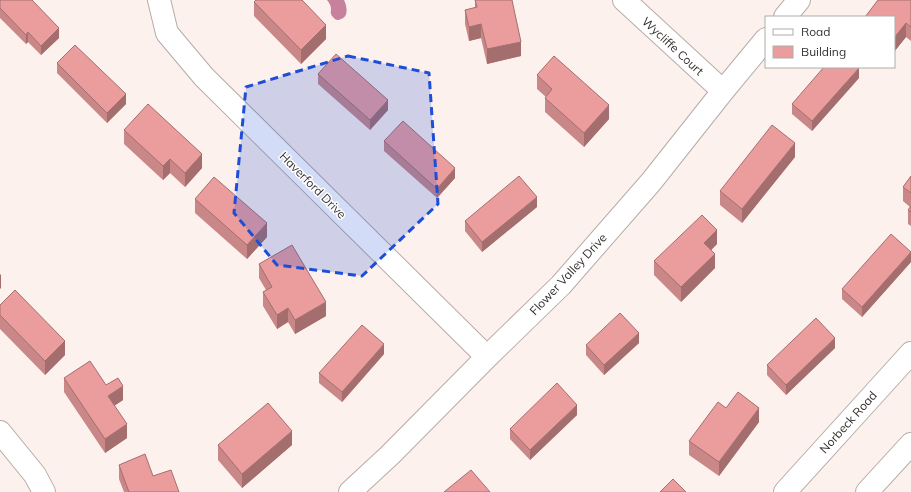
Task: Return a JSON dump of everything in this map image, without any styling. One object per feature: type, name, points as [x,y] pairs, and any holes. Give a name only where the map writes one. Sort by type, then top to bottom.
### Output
[{"type":"street","name":"Haverford Drive","points":[[159,0],[168,32],[204,77],[487,357]]},
{"type":"street","name":"Wycliffe Court","points":[[624,0],[723,91]]},
{"type":"street","points":[[786,16],[799,0]]},
{"type":"street","name":"Flower Valley Drive","points":[[350,492],[390,455],[561,285],[651,182],[723,91],[765,41]]},
{"type":"street","name":"Norbeck Road","points":[[785,492],[911,353]]},
{"type":"street","points":[[0,432],[35,475],[44,492]]},
{"type":"street","points":[[867,492],[911,444]]},
{"type":"highlighted area","points":[[348,56],[429,73],[438,204],[362,276],[277,265],[234,213],[246,87]]},
{"type":"shaded area","points":[[327,0],[344,0],[347,11],[344,18],[338,20],[334,18],[331,14],[331,8]]},
{"type":"building","points":[[0,0],[32,0],[59,28],[41,46],[28,32],[26,35],[0,8]]},
{"type":"building","points":[[256,0],[302,0],[326,25],[301,50],[254,2]]},
{"type":"building","points":[[475,0],[512,0],[521,42],[487,49],[481,24],[469,27],[465,10],[477,7]]},
{"type":"building","points":[[878,0],[911,0],[911,27],[906,23],[895,37],[895,16],[866,16]]},
{"type":"building","points":[[75,45],[126,94],[107,113],[57,63]]},
{"type":"building","points":[[336,54],[388,100],[370,120],[318,74]]},
{"type":"building","points":[[554,56],[609,105],[584,133],[545,98],[552,89],[537,75]]},
{"type":"building","points":[[823,68],[859,68],[812,121],[792,104]]},
{"type":"building","points":[[148,104],[202,154],[185,173],[170,159],[163,166],[124,130]]},
{"type":"building","points":[[403,121],[455,168],[437,189],[384,141]]},
{"type":"building","points":[[772,125],[795,143],[742,209],[720,191]]},
{"type":"building","points":[[519,176],[537,197],[482,242],[465,221]]},
{"type":"building","points":[[911,176],[911,193],[903,187]]},
{"type":"building","points":[[214,177],[267,223],[247,245],[195,199]]},
{"type":"building","points":[[702,215],[717,230],[704,243],[715,254],[681,287],[654,261]]},
{"type":"building","points":[[891,234],[911,252],[862,307],[842,289]]},
{"type":"building","points":[[292,245],[326,302],[295,320],[288,308],[277,315],[263,292],[272,287],[259,264]]},
{"type":"building","points":[[15,290],[65,341],[45,361],[0,315],[0,305]]},
{"type":"building","points":[[620,313],[639,333],[604,365],[586,345]]},
{"type":"building","points":[[816,318],[835,338],[786,385],[767,365]]},
{"type":"building","points":[[362,325],[384,344],[342,392],[319,373]]},
{"type":"building","points":[[90,361],[106,385],[118,378],[123,386],[108,396],[127,424],[105,439],[64,378]]},
{"type":"building","points":[[557,383],[577,405],[530,450],[510,429]]},
{"type":"building","points":[[738,392],[759,408],[719,462],[689,441],[718,402],[726,408]]},
{"type":"building","points":[[268,403],[292,431],[242,474],[218,445]]},
{"type":"building","points":[[145,454],[153,476],[171,470],[179,492],[129,492],[119,465]]},
{"type":"building","points":[[471,470],[490,492],[444,492]]},
{"type":"building","points":[[673,479],[686,492],[660,492]]}]
